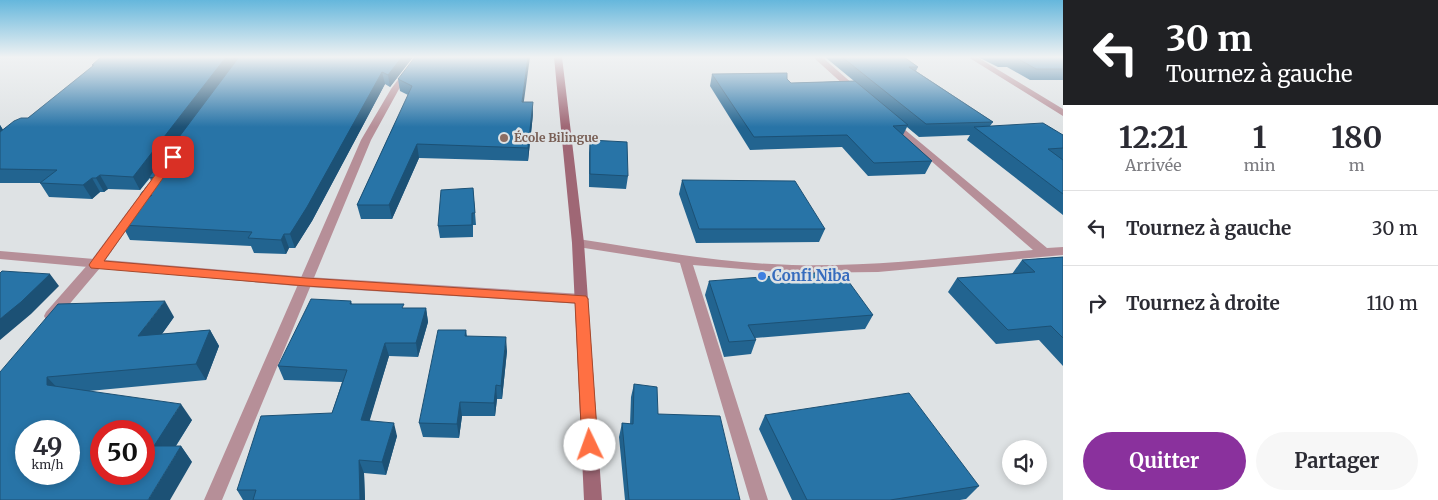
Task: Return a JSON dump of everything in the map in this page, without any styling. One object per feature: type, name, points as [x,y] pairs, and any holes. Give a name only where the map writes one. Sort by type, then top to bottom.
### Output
[{"type":"main road","points":[[561,80],[578,243],[593,500]]},
{"type":"street","points":[[213,500],[366,140],[402,80]]},
{"type":"street","points":[[844,80],[870,103]]},
{"type":"street","points":[[1010,80],[1063,113]]},
{"type":"street","points":[[885,116],[1044,252]]},
{"type":"street","points":[[44,324],[95,265],[159,177]]},
{"type":"street","points":[[578,243],[685,260],[791,269],[878,268],[1063,250]]},
{"type":"street","points":[[0,255],[95,265],[306,282],[582,299]]},
{"type":"street","points":[[685,260],[760,500]]},
{"type":"building","points":[[75,80],[208,80],[133,177],[100,175],[83,185],[40,183],[57,170],[0,169],[0,132],[14,121],[28,118]]},
{"type":"building","points":[[222,80],[377,80],[307,207],[290,234],[284,234],[281,240],[248,238],[252,232],[122,225],[152,195],[140,195],[154,178],[149,177]]},
{"type":"building","points":[[401,80],[525,80],[522,102],[533,102],[528,148],[417,144],[389,205],[357,205],[412,86]]},
{"type":"building","points":[[716,80],[788,80],[791,83],[855,81],[908,125],[893,126],[932,161],[874,163],[847,135],[754,137]]},
{"type":"building","points":[[871,80],[929,80],[993,122],[926,124]]},
{"type":"building","points":[[1043,123],[1063,135],[1063,148],[1048,149],[1063,160],[1063,194],[974,127]]},
{"type":"building","points":[[590,140],[627,142],[628,176],[590,174]]},
{"type":"building","points":[[682,180],[795,181],[825,229],[699,229]]},
{"type":"building","points":[[473,188],[475,213],[472,213],[472,225],[438,226],[441,190]]},
{"type":"building","points":[[1063,257],[1063,338],[1051,326],[1008,330],[957,278],[1035,272],[1022,260]]},
{"type":"building","points":[[2,271],[50,274],[0,319],[0,273]]},
{"type":"building","points":[[841,271],[873,315],[748,325],[756,340],[729,342],[709,281]]},
{"type":"building","points":[[311,299],[351,301],[350,304],[404,304],[402,308],[426,308],[416,343],[385,343],[361,420],[394,423],[382,462],[359,460],[360,500],[253,500],[256,490],[237,490],[261,416],[332,413],[347,370],[278,366]]},
{"type":"building","points":[[165,301],[138,336],[210,330],[196,364],[47,377],[47,385],[181,404],[155,444],[155,420],[90,420],[90,485],[155,485],[155,446],[181,446],[148,500],[0,500],[0,372],[58,304]]},
{"type":"building","points":[[438,330],[466,330],[465,336],[506,337],[501,386],[496,385],[494,403],[460,402],[457,424],[419,423]]},
{"type":"building","points":[[634,384],[657,387],[658,414],[720,416],[740,500],[629,500],[622,423],[633,424]]},
{"type":"building","points":[[909,393],[979,486],[890,500],[807,500],[765,415]]},
{"type":"place","name":"École Bilingue","points":[[504,138]]},
{"type":"place","name":"Confi Niba","points":[[762,276]]},
{"type":"route","points":[[173,157],[95,265],[306,282],[582,299],[590,445]]}]
